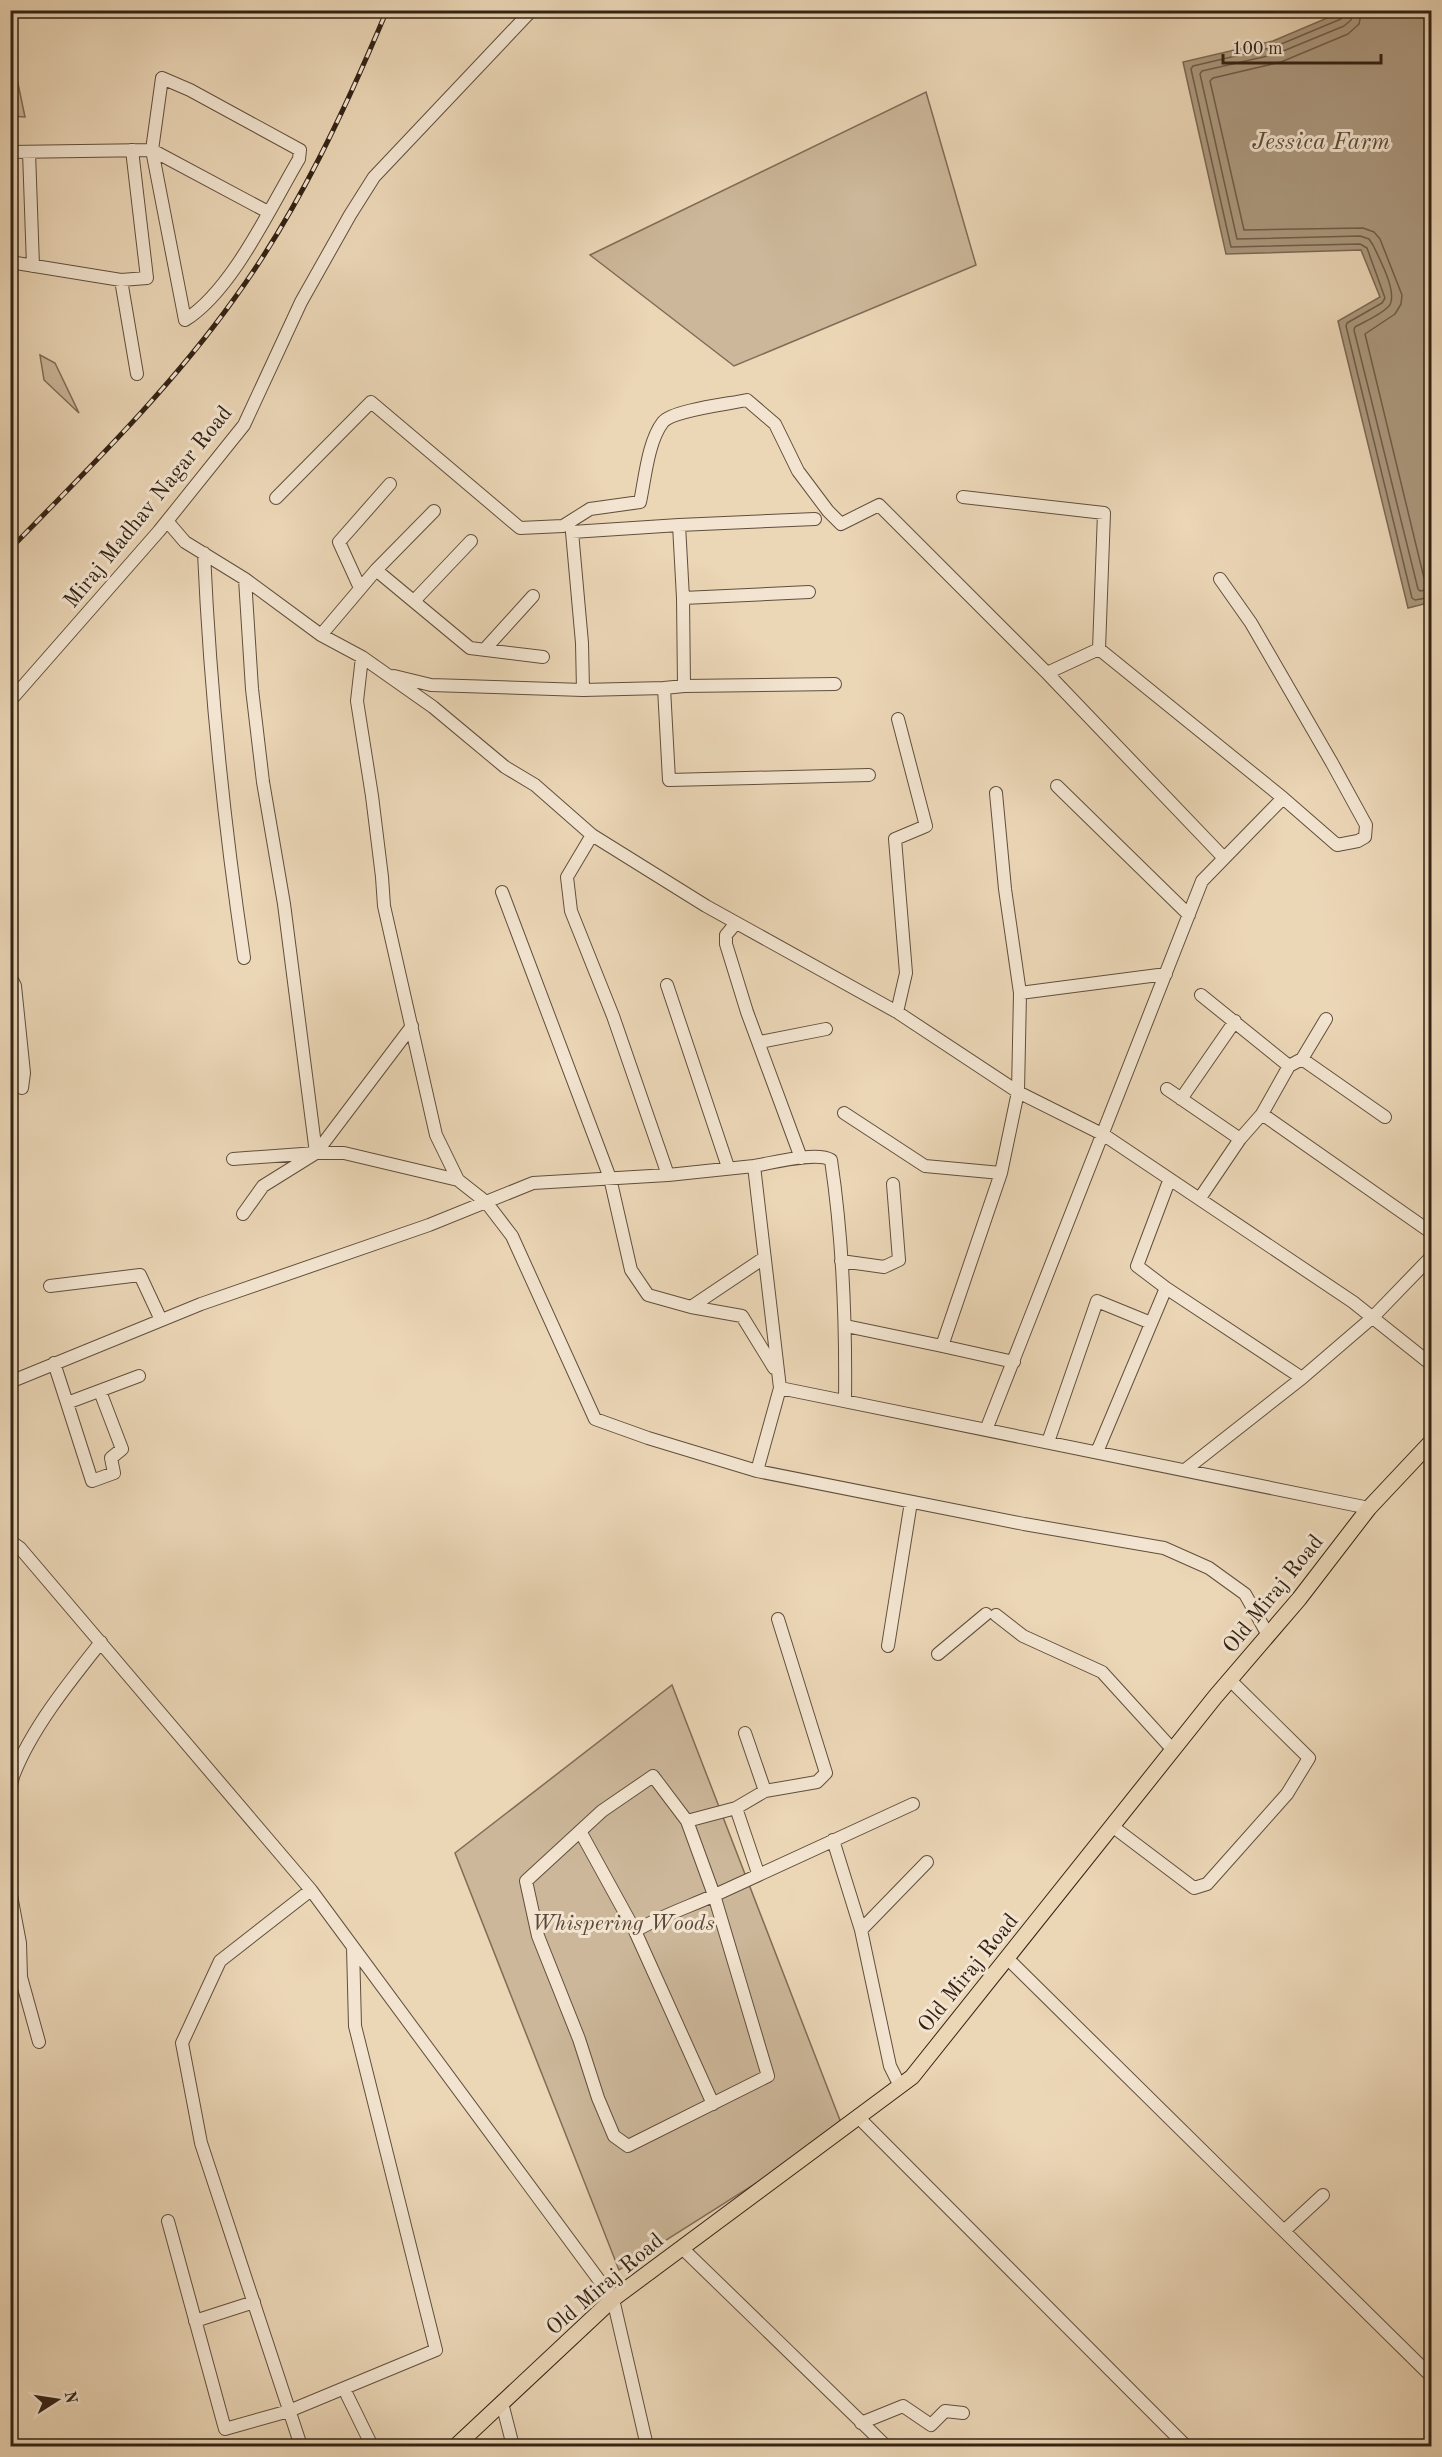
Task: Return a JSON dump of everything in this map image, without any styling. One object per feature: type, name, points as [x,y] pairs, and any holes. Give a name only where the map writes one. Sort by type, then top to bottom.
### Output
[{"type":"main road","name":"Old Miraj Road","points":[[456,2446],[613,2299],[912,2077],[1173,1750],[1299,1599],[1368,1508],[1431,1441]]},
{"type":"street","name":"Miraj Madhav Nagar Road","points":[[10,701],[167,521],[244,425],[301,302],[350,215],[375,177],[532,10]]},
{"type":"street","points":[[162,78],[190,90],[300,150],[299,159],[232,274],[201,310],[185,320],[152,150],[162,78]]},
{"type":"street","points":[[10,262],[121,280],[147,278],[132,150]]},
{"type":"street","points":[[10,152],[152,150],[268,212]]},
{"type":"street","points":[[29,152],[33,266]]},
{"type":"street","points":[[121,280],[137,374]]},
{"type":"street","points":[[276,498],[371,402],[520,528],[562,526],[590,509],[640,502],[653,439],[664,420],[685,412],[747,400],[775,424],[798,471],[828,511],[841,524],[879,505],[1047,673],[1224,858]]},
{"type":"street","points":[[360,588],[339,542],[390,484]]},
{"type":"street","points":[[963,497],[1104,513],[1099,650]]},
{"type":"street","points":[[321,635],[376,570],[434,511]]},
{"type":"street","points":[[583,690],[582,643],[572,532],[815,519]]},
{"type":"street","points":[[167,521],[185,542],[245,579],[321,635],[362,657],[433,707],[505,767],[535,785],[592,835],[665,882],[897,1012],[1018,1092],[1104,1135],[1373,1317],[1431,1365]]},
{"type":"street","points":[[680,525],[684,686]]},
{"type":"street","points":[[414,601],[471,541]]},
{"type":"street","points":[[204,553],[211,669],[222,781],[244,958]]},
{"type":"street","points":[[376,570],[470,648],[543,657]]},
{"type":"street","points":[[245,579],[252,689],[263,782],[284,904],[316,1152]]},
{"type":"street","points":[[1099,650],[1283,798],[1337,845],[1358,841],[1365,837],[1366,825],[1332,763],[1251,623],[1220,579]]},
{"type":"street","points":[[683,598],[809,592]]},
{"type":"street","points":[[486,649],[533,597]]},
{"type":"street","points":[[1047,673],[1099,650]]},
{"type":"street","points":[[362,657],[357,701],[372,796],[384,906],[436,1136],[458,1180]]},
{"type":"street","points":[[387,675],[431,685],[583,690],[835,684]]},
{"type":"street","points":[[664,688],[669,780],[869,775]]},
{"type":"street","points":[[897,1012],[906,973],[895,839],[926,826],[898,719]]},
{"type":"street","points":[[1057,786],[1189,915]]},
{"type":"street","points":[[942,1346],[1001,1173],[1018,1092],[1020,993],[1005,889],[996,793]]},
{"type":"street","points":[[986,1430],[1104,1135],[1202,881],[1283,798]]},
{"type":"street","points":[[592,835],[567,878],[571,911],[613,1016],[668,1175]]},
{"type":"street","points":[[502,892],[610,1178],[631,1270],[648,1295],[691,1307],[742,1316],[778,1375]]},
{"type":"street","points":[[736,923],[726,935],[726,944],[747,1012],[801,1158]]},
{"type":"street","points":[[1020,993],[1166,974]]},
{"type":"street","points":[[10,976],[15,986],[24,1073],[22,1088]]},
{"type":"street","points":[[668,984],[728,1167]]},
{"type":"street","points":[[1201,995],[1290,1066]]},
{"type":"street","points":[[1200,1198],[1240,1139],[1262,1113],[1290,1066],[1302,1059],[1326,1019]]},
{"type":"street","points":[[1181,1099],[1235,1021]]},
{"type":"street","points":[[243,1214],[263,1186],[316,1152],[412,1026]]},
{"type":"street","points":[[760,1042],[826,1029]]},
{"type":"street","points":[[1302,1059],[1385,1117]]},
{"type":"street","points":[[1167,1089],[1240,1139]]},
{"type":"street","points":[[844,1113],[925,1166],[1001,1173]]},
{"type":"street","points":[[1262,1113],[1431,1233]]},
{"type":"street","points":[[234,1159],[316,1152],[344,1153],[458,1180],[486,1202],[512,1236],[595,1419],[648,1438],[757,1471],[1024,1524],[1164,1548],[1209,1568],[1245,1594],[1268,1635]]},
{"type":"street","points":[[10,1382],[201,1304],[429,1225],[533,1183],[668,1175],[825,1157],[831,1160],[841,1261],[846,1326],[845,1401]]},
{"type":"street","points":[[754,1166],[780,1388],[757,1471]]},
{"type":"street","points":[[1169,1181],[1137,1266],[1166,1288],[1302,1378]]},
{"type":"street","points":[[841,1261],[884,1267],[899,1260],[893,1184]]},
{"type":"street","points":[[1185,1470],[1302,1378],[1373,1317],[1431,1256]]},
{"type":"street","points":[[691,1307],[764,1258]]},
{"type":"street","points":[[51,1286],[140,1275],[161,1320]]},
{"type":"street","points":[[1097,1452],[1166,1288]]},
{"type":"street","points":[[1048,1442],[1097,1301],[1151,1323]]},
{"type":"street","points":[[846,1326],[1014,1362]]},
{"type":"street","points":[[54,1363],[92,1481],[114,1473],[111,1458],[122,1449],[101,1394]]},
{"type":"street","points":[[67,1402],[138,1376]]},
{"type":"street","points":[[780,1388],[1368,1508]]},
{"type":"street","points":[[888,1646],[910,1502]]},
{"type":"street","points":[[10,1541],[20,1548],[311,1890],[613,2299],[647,2446]]},
{"type":"street","points":[[938,1654],[991,1615],[1023,1636],[1102,1672],[1173,1750]]},
{"type":"street","points":[[687,1821],[736,1808],[765,1791],[817,1782],[826,1773],[778,1618]]},
{"type":"street","points":[[10,1797],[12,1776],[62,1691],[101,1642]]},
{"type":"street","points":[[1112,1826],[1194,1888],[1207,1884],[1287,1794],[1309,1758],[1230,1680]]},
{"type":"street","points":[[745,1733],[765,1791]]},
{"type":"street","points":[[653,1776],[687,1821],[714,1895],[768,2076],[628,2146],[614,2136],[598,2098],[579,2039],[538,1936],[526,1881],[580,1831],[602,1811],[653,1776]]},
{"type":"street","points":[[635,1931],[913,1804]]},
{"type":"street","points":[[736,1808],[758,1873]]},
{"type":"street","points":[[580,1831],[635,1931],[713,2104]]},
{"type":"street","points":[[833,1840],[839,1851],[861,1930],[890,2066],[900,2086]]},
{"type":"street","points":[[861,1930],[927,1862]]},
{"type":"street","points":[[10,1890],[20,1943],[16,1977],[39,2042]]},
{"type":"street","points":[[301,2446],[201,2144],[182,2043],[220,1961],[311,1890]]},
{"type":"street","points":[[168,2221],[225,2429],[290,2411],[436,2350],[355,2026],[353,1947]]},
{"type":"street","points":[[1006,1958],[1431,2377]]},
{"type":"street","points":[[858,2117],[1186,2446]]},
{"type":"street","points":[[1284,2231],[1323,2195]]},
{"type":"street","points":[[682,2248],[886,2446]]},
{"type":"street","points":[[195,2321],[254,2302]]},
{"type":"street","points":[[347,2395],[372,2446]]},
{"type":"street","points":[[502,2403],[513,2446]]},
{"type":"street","points":[[861,2423],[903,2406],[931,2426],[945,2411],[963,2413]]},
{"type":"green space","points":[[11,50],[25,117],[11,116]]},
{"type":"green space","points":[[926,92],[976,265],[734,366],[590,255]]},
{"type":"green space","points":[[40,355],[55,363],[79,413],[44,380]]},
{"type":"green space","name":"Whispering Woods","points":[[672,1685],[843,2128],[619,2270],[455,1853]]},
{"type":"water","name":"Jessica Farm","points":[[1346,10],[1431,11],[1432,602],[1408,608],[1338,321],[1380,297],[1361,250],[1226,254],[1183,62],[1273,41]]},
{"type":"railway","points":[[10,549],[155,397],[209,333],[234,299],[279,231],[319,159],[387,10]]}]
